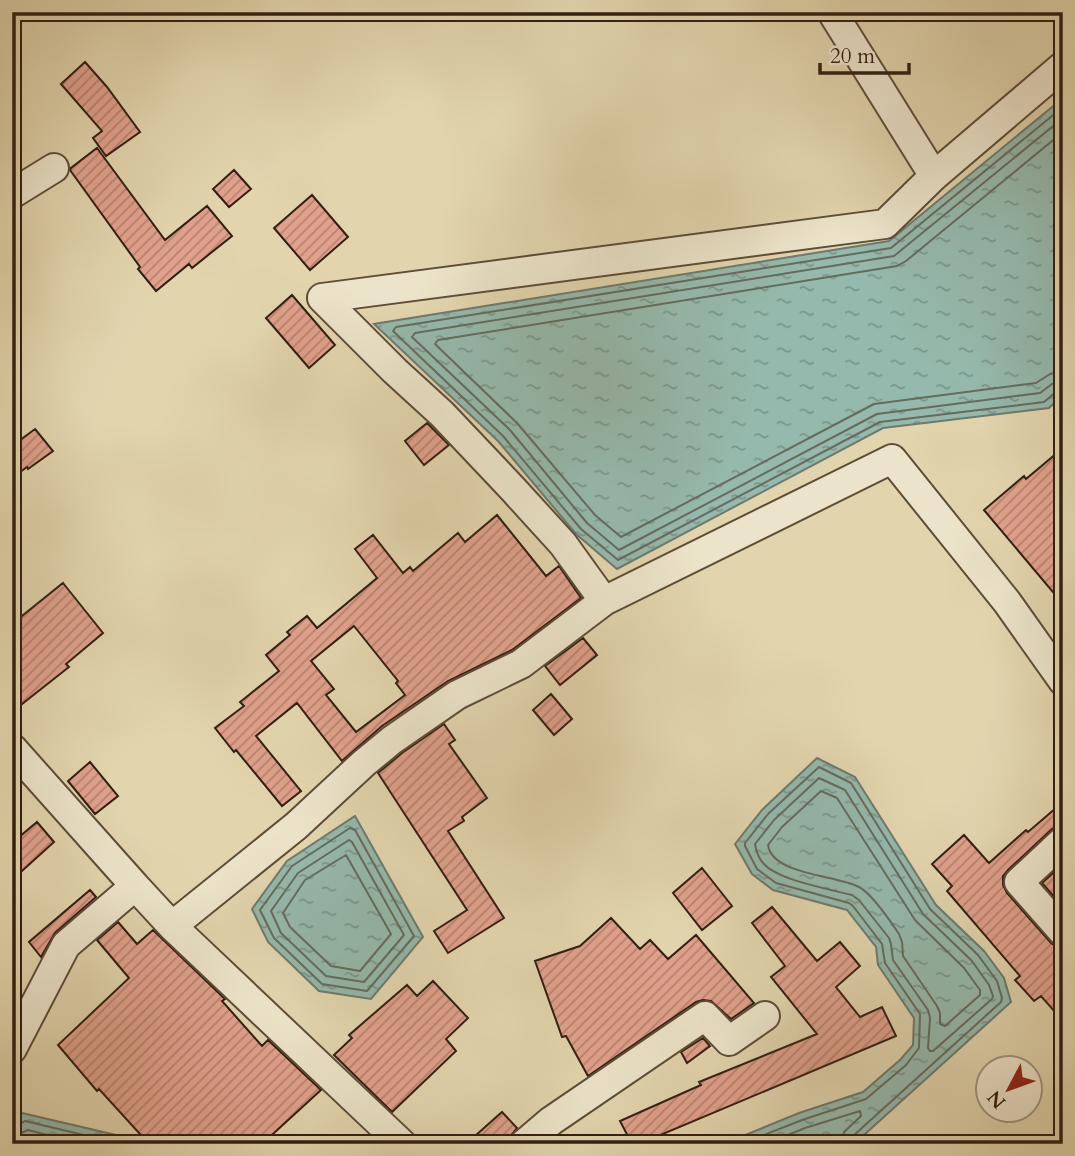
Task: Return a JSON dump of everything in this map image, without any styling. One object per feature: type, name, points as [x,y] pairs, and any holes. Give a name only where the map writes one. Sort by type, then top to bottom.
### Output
[{"type":"street","points":[[832,12],[934,176]]},
{"type":"street","points":[[604,601],[563,544],[512,488],[442,414],[322,298],[885,224],[934,176],[1063,66]]},
{"type":"street","points":[[12,194],[54,168]]},
{"type":"street","points":[[172,926],[296,827],[364,762],[457,695],[521,664],[604,601],[892,459],[1007,602],[1063,681]]},
{"type":"street","points":[[12,748],[172,926],[402,1144]]},
{"type":"street","points":[[1063,841],[1019,882],[1063,932]]},
{"type":"street","points":[[12,1049],[66,945],[135,886]]},
{"type":"street","points":[[524,1144],[551,1121],[705,1016],[729,1041],[765,1016]]},
{"type":"water","points":[[1063,98],[1063,395],[1049,408],[883,428],[617,569],[576,534],[498,441],[374,324],[889,241]]},
{"type":"water","points":[[817,758],[855,777],[936,905],[984,951],[1004,978],[1011,1002],[854,1144],[706,1144],[743,1136],[799,1113],[863,1092],[913,1045],[914,1018],[878,965],[876,947],[847,910],[773,890],[752,874],[735,844],[762,810]]},
{"type":"water","points":[[355,816],[423,937],[371,999],[319,991],[268,942],[252,909],[287,861]]},
{"type":"water","points":[[22,1113],[137,1140],[140,1144],[12,1144],[12,1121]]},
{"type":"building","points":[[85,62],[140,132],[106,156],[93,138],[102,131],[61,84]]},
{"type":"building","points":[[97,148],[165,240],[207,206],[232,236],[192,268],[189,264],[156,291],[70,170]]},
{"type":"building","points":[[234,170],[251,189],[229,207],[213,189]]},
{"type":"building","points":[[312,195],[348,237],[310,270],[274,228]]},
{"type":"building","points":[[292,295],[335,345],[309,368],[266,318]]},
{"type":"building","points":[[427,423],[449,445],[424,465],[405,441]]},
{"type":"building","points":[[35,429],[53,451],[12,478],[12,446]]},
{"type":"building","points":[[1063,448],[1063,604],[984,510]]},
{"type":"building","points":[[497,515],[546,576],[559,566],[581,598],[512,650],[448,681],[382,726],[342,761],[297,703],[256,736],[301,791],[282,806],[215,728],[244,706],[240,702],[279,671],[266,655],[290,635],[287,632],[307,616],[317,628],[377,578],[355,549],[373,535],[403,573],[410,567],[413,571],[458,533],[465,542]],"holes":[[[354,626],[398,681],[396,683],[405,695],[356,732],[326,695],[334,689],[311,661]]]},
{"type":"building","points":[[63,583],[103,633],[66,664],[69,667],[22,704],[12,691],[12,624]]},
{"type":"building","points":[[583,638],[597,655],[560,685],[545,666]]},
{"type":"building","points":[[551,694],[572,719],[554,735],[533,710]]},
{"type":"building","points":[[444,724],[455,740],[449,744],[487,798],[462,817],[464,821],[448,831],[504,918],[448,953],[434,931],[467,910],[378,773]]},
{"type":"building","points":[[90,762],[118,796],[95,814],[68,781]]},
{"type":"building","points":[[1063,802],[1063,825],[1052,829],[1008,870],[1003,876],[1003,885],[1051,943],[1063,948],[1063,1021],[1041,996],[1034,1001],[1015,980],[1020,976],[947,891],[952,886],[932,864],[964,835],[989,863]]},
{"type":"building","points":[[37,822],[54,842],[12,880],[12,843]]},
{"type":"building","points":[[1063,864],[1063,907],[1042,883]]},
{"type":"building","points":[[702,868],[732,906],[702,930],[673,893]]},
{"type":"building","points":[[90,890],[96,897],[55,933],[41,957],[29,942]]},
{"type":"building","points":[[772,907],[817,961],[840,942],[860,966],[836,987],[860,1017],[882,1007],[896,1036],[639,1144],[632,1144],[620,1121],[701,1085],[699,1082],[817,1034],[771,977],[785,966],[752,923]]},
{"type":"building","points":[[611,918],[640,949],[650,940],[668,959],[696,935],[754,1003],[731,1019],[711,1001],[696,1002],[588,1076],[566,1036],[562,1037],[535,961],[580,946]]},
{"type":"building","points":[[118,922],[137,944],[153,930],[225,999],[222,1001],[262,1046],[268,1040],[321,1090],[262,1144],[149,1144],[99,1089],[97,1091],[58,1045],[129,978],[97,940]]},
{"type":"building","points":[[433,981],[468,1018],[446,1039],[456,1051],[392,1112],[334,1055],[352,1038],[349,1035],[407,985],[417,996]]},
{"type":"building","points":[[703,1038],[710,1046],[687,1063],[681,1052]]},
{"type":"building","points":[[502,1112],[517,1128],[508,1144],[466,1144]]}]
